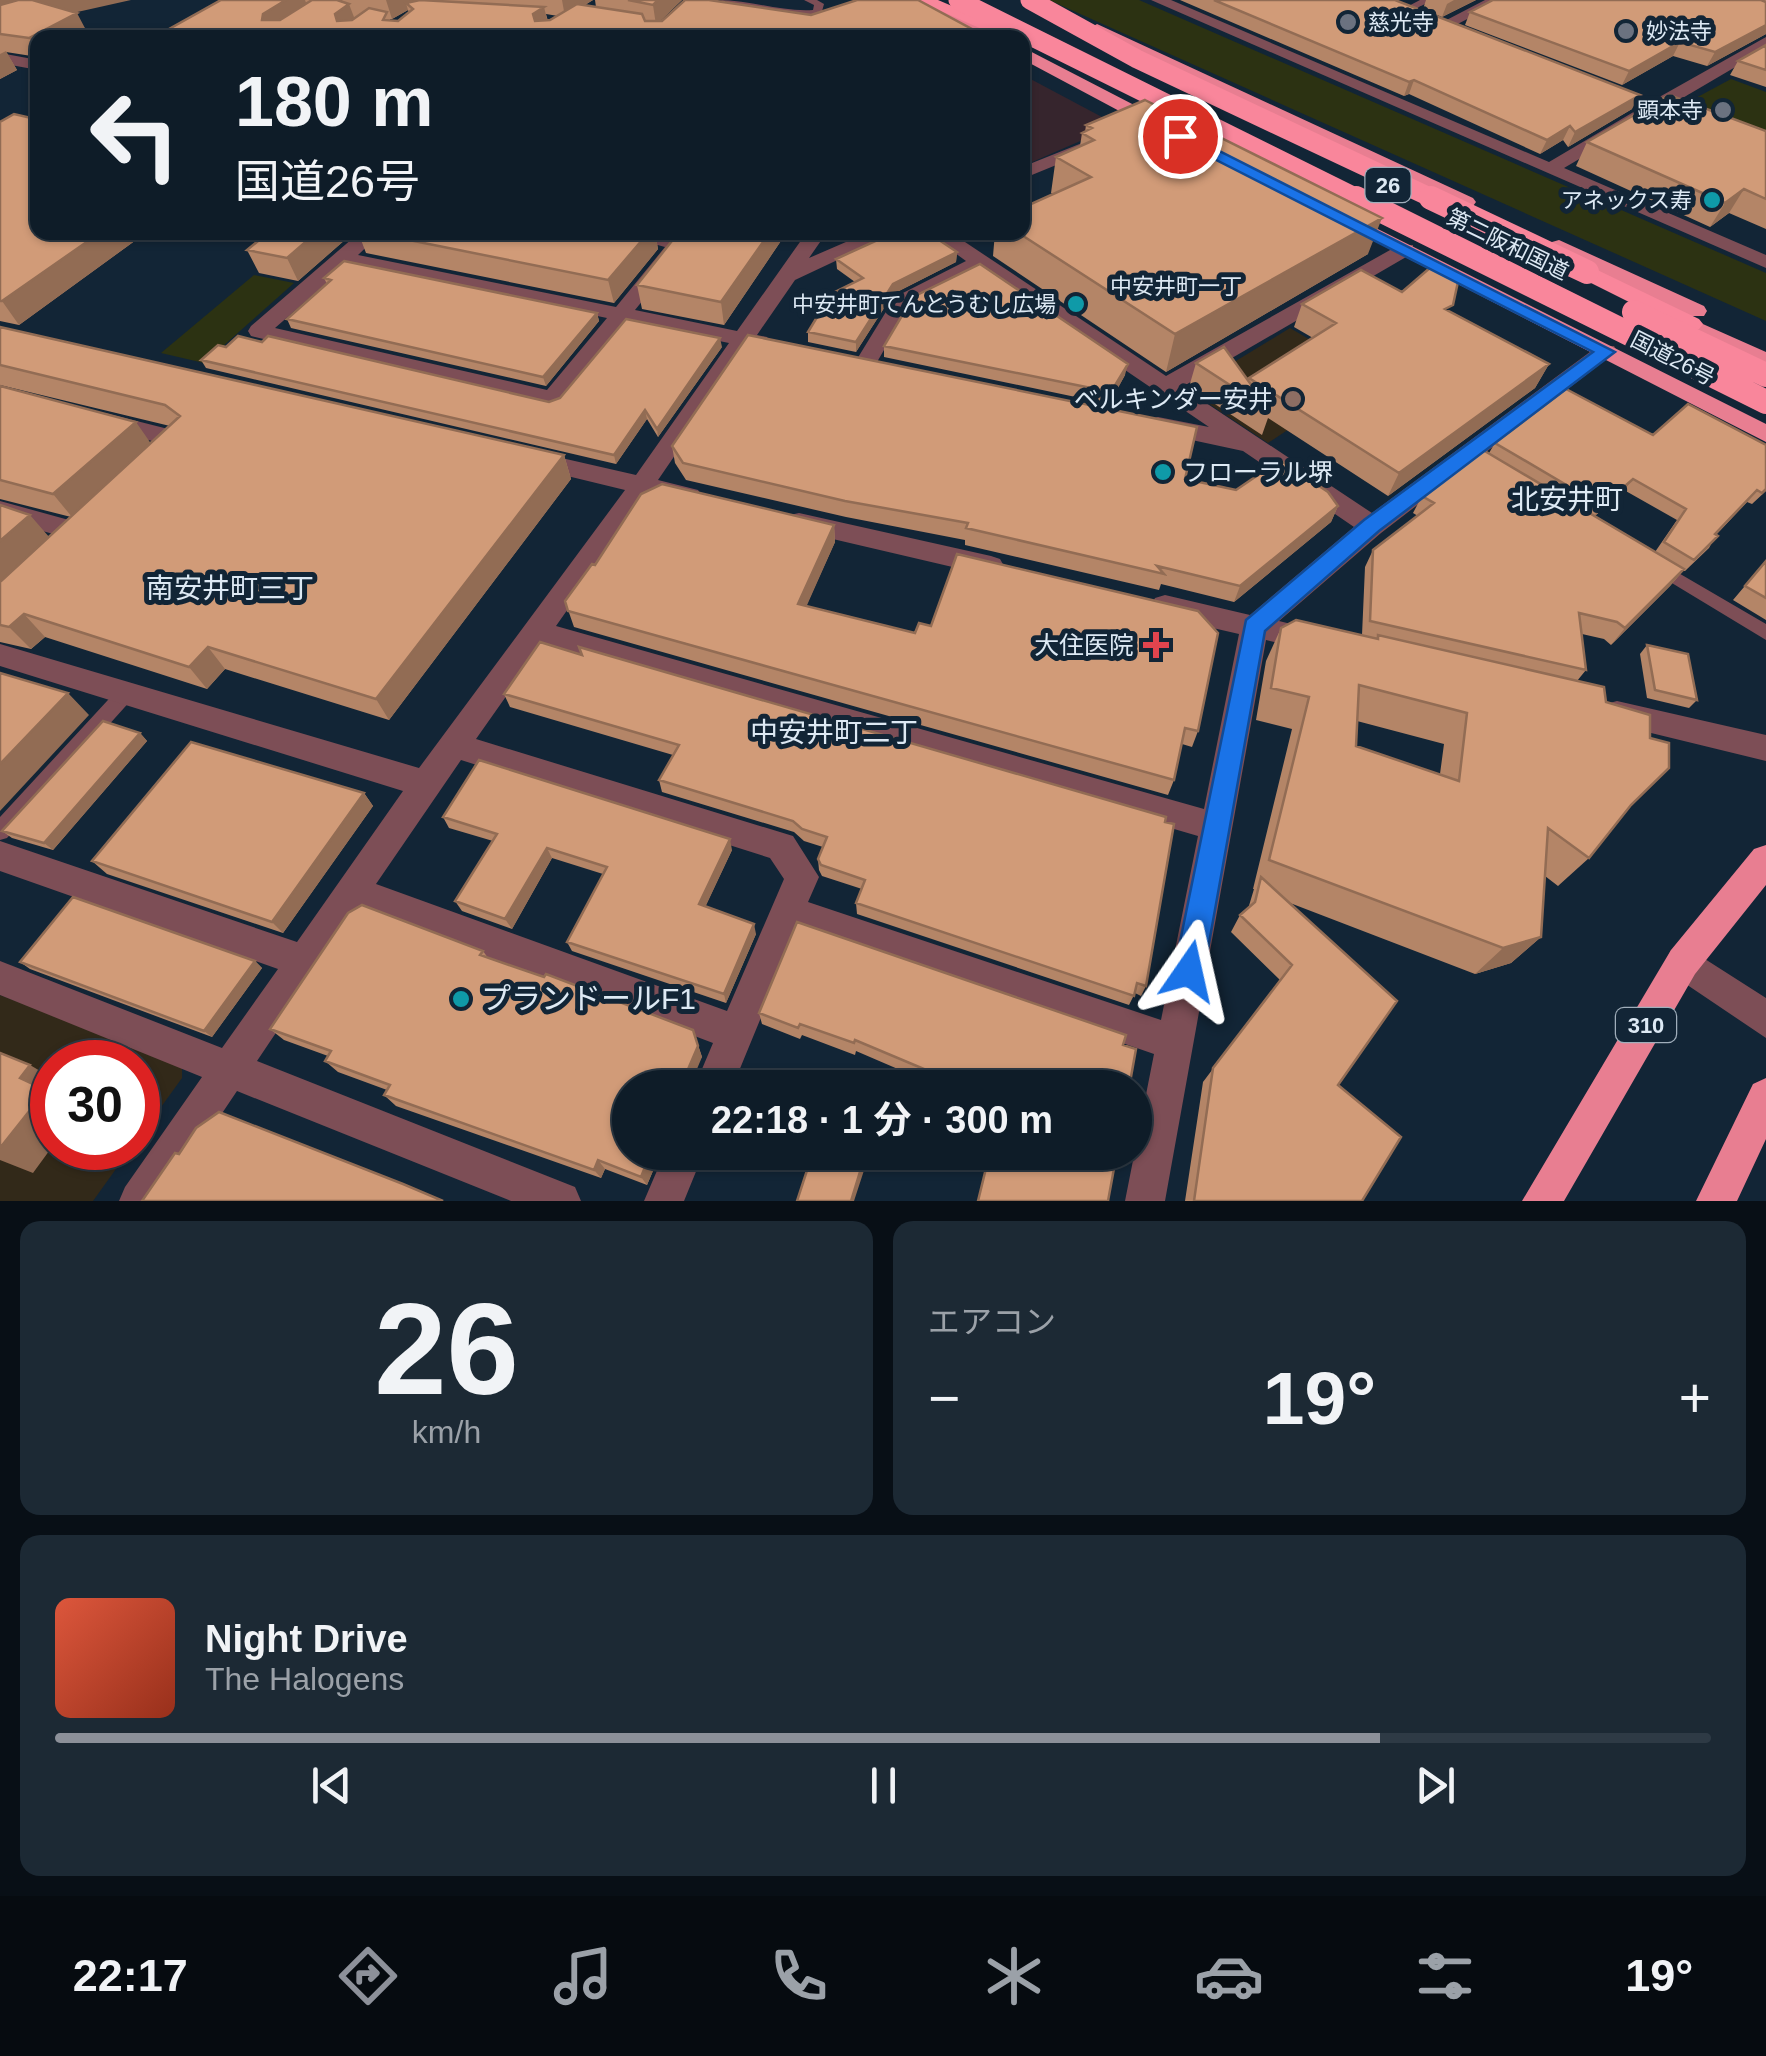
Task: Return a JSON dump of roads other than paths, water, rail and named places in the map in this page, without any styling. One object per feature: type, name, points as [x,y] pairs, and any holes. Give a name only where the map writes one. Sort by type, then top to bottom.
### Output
[{"type":"highway","points":[[922,0],[979,30]]},
{"type":"highway","points":[[922,0],[999,30]]},
{"type":"highway","name":"第二阪和国道","points":[[958,0],[1018,30]]},
{"type":"highway","points":[[970,0],[1054,42],[1068,75]]},
{"type":"highway","name":"第二阪和国道","points":[[992,0],[1158,86],[1766,375]]},
{"type":"highway","name":"国道26号","points":[[1015,0],[1213,91],[1568,273],[1766,361]]},
{"type":"highway","points":[[1030,0],[1136,59],[1690,324]]},
{"type":"highway","name":"第二阪和国道","points":[[1030,36],[1766,402]]},
{"type":"highway","points":[[1030,42],[1118,82],[1558,304],[1766,418]]},
{"type":"highway","points":[[1030,56],[1068,75],[1140,123],[1180,136]]},
{"type":"highway","name":"26","points":[[1213,91],[1766,344]]},
{"type":"highway","name":"国道26号","points":[[1317,205],[1766,434]]},
{"type":"highway","name":"310","points":[[1542,1201],[1684,962],[1766,860]]},
{"type":"highway","points":[[1716,1201],[1766,1097]]},
{"type":"street","points":[[1444,26],[1497,0]]},
{"type":"street","points":[[1166,1],[1766,262]]},
{"type":"street","points":[[1396,8],[1461,32]]},
{"type":"street","points":[[1551,168],[1766,42]]},
{"type":"street","points":[[0,58],[30,63]]},
{"type":"street","points":[[1586,80],[1693,122]]},
{"type":"street","points":[[1140,123],[1213,91]]},
{"type":"street","points":[[1030,171],[1098,141]]},
{"type":"street","points":[[363,240],[259,332],[552,399],[678,244],[659,240]]},
{"type":"street","points":[[139,1201],[426,784],[642,485],[811,240]]},
{"type":"street","points":[[788,275],[868,240]]},
{"type":"street","points":[[948,240],[1372,526]]},
{"type":"street","points":[[1164,386],[1406,249]]},
{"type":"street","points":[[343,258],[778,345]]},
{"type":"street","points":[[866,364],[902,300],[981,262]]},
{"type":"street","points":[[1146,1201],[1254,627],[1372,526],[1477,458],[1606,352]]},
{"type":"street","points":[[72,412],[179,440],[150,466]]},
{"type":"street","points":[[1134,420],[1250,444]]},
{"type":"street","points":[[510,454],[719,503]]},
{"type":"street","points":[[0,510],[85,525],[52,556]]},
{"type":"street","points":[[776,516],[1025,574]]},
{"type":"street","points":[[1140,600],[1331,645]]},
{"type":"street","points":[[536,631],[1216,827]]},
{"type":"street","points":[[0,655],[426,784]]},
{"type":"street","points":[[1598,708],[1766,748]]},
{"type":"street","points":[[454,744],[780,847],[802,877],[720,1070]]},
{"type":"street","points":[[0,856],[305,962]]},
{"type":"street","points":[[352,891],[736,1034]]},
{"type":"street","points":[[787,911],[1175,1043]]},
{"type":"street","points":[[1684,962],[1766,1020]]},
{"type":"street","points":[[0,978],[561,1201]]},
{"type":"street","points":[[664,1201],[677,1170]]},
{"type":"lane","points":[[723,0],[797,14],[818,13],[819,4],[809,0]]},
{"type":"lane","points":[[1396,8],[1428,0]]},
{"type":"lane","points":[[1634,553],[1766,633]]},
{"type":"lane","points":[[0,831],[126,693]]},
{"type":"place","name":"慈光寺","points":[[1348,22]]},
{"type":"place","name":"妙法寺","points":[[1626,31]]},
{"type":"place","name":"顕本寺","points":[[1723,110]]},
{"type":"place","name":"アネックス寿","points":[[1712,200]]},
{"type":"place","name":"中安井町てんとうむし広場","points":[[1076,304]]},
{"type":"place","name":"ベルキンダー安井","points":[[1293,399]]},
{"type":"place","name":"フローラル堺","points":[[1163,472]]},
{"type":"place","name":"大住医院","points":[[1156,645]]},
{"type":"place","name":"プランドールF1","points":[[461,999]]},
{"type":"district","name":"中安井町一丁","points":[[1176,286]]},
{"type":"district","name":"北安井町","points":[[1567,499]]},
{"type":"district","name":"南安井町三丁","points":[[230,588]]},
{"type":"district","name":"中安井町二丁","points":[[834,732]]}]
